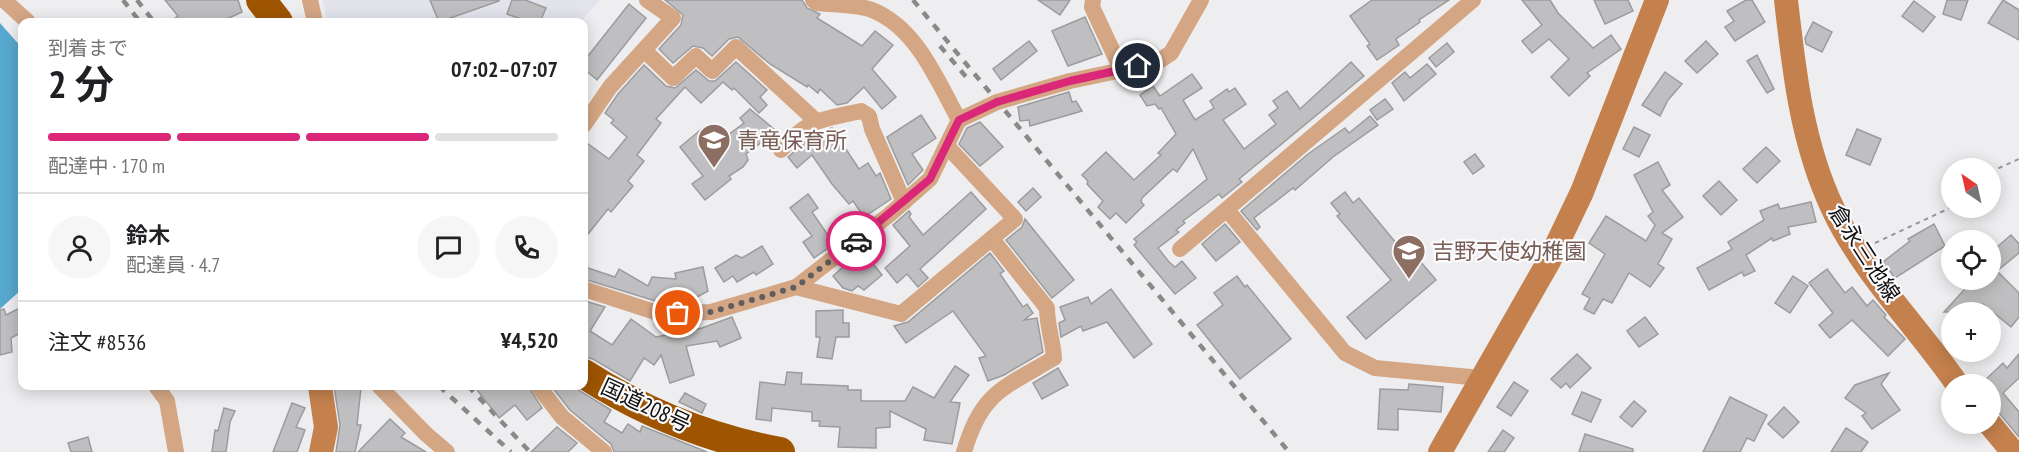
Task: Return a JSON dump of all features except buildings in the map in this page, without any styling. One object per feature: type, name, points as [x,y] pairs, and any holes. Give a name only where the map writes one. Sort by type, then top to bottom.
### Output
[{"type":"highway","points":[[261,0],[275,18]]},
{"type":"highway","name":"国道208号","points":[[588,377],[607,389],[677,422],[780,452]]},
{"type":"street","points":[[4,0],[24,18]]},
{"type":"street","points":[[310,0],[314,18]]},
{"type":"street","points":[[588,119],[610,87],[673,18],[646,0]]},
{"type":"street","points":[[813,0],[871,10],[898,25],[922,54],[959,120]]},
{"type":"street","points":[[1093,0],[1092,7],[1121,69]]},
{"type":"street","points":[[588,290],[661,314],[711,312],[796,287],[930,179],[959,120],[997,102],[1121,69],[1156,63],[1171,52],[1201,0]]},
{"type":"street","points":[[1180,249],[1228,211],[1473,0]]},
{"type":"street","points":[[1440,452],[1549,261],[1582,192],[1657,0]]},
{"type":"street","name":"倉永三池線","points":[[1786,0],[1804,129],[1833,208],[1871,269],[1950,374]]},
{"type":"street","points":[[644,50],[673,78],[696,56],[712,71],[736,47],[815,120]]},
{"type":"street","points":[[781,150],[795,135],[815,120],[861,111],[869,116],[872,129],[904,202]]},
{"type":"street","points":[[796,287],[901,314],[1015,219],[947,146]]},
{"type":"street","points":[[1228,211],[1346,353],[1375,368],[1481,378]]},
{"type":"street","points":[[964,452],[972,425],[990,398],[1054,358],[1053,344],[1047,327],[1047,308],[992,239]]},
{"type":"street","points":[[159,390],[167,401],[176,452]]},
{"type":"street","points":[[321,390],[326,427],[321,452]]},
{"type":"street","points":[[383,390],[447,452]]},
{"type":"street","points":[[541,390],[562,417],[604,452]]},
{"type":"street","points":[[1998,434],[2013,452]]},
{"type":"path","points":[[2001,167],[2019,159]]},
{"type":"path","points":[[1875,243],[1941,212]]},
{"type":"shaded area","points":[[322,0],[600,0],[584,18],[327,18]]},
{"type":"water","points":[[0,23],[18,43],[18,293],[0,309]]},
{"type":"railway","points":[[123,0],[137,18]]},
{"type":"railway","points":[[137,0],[151,18]]},
{"type":"railway","points":[[913,0],[1289,452]]},
{"type":"railway","points":[[940,46],[967,78]]},
{"type":"railway","points":[[443,390],[511,452]]},
{"type":"railway","points":[[472,390],[530,452]]},
{"type":"way so far","points":[[678,313],[711,312],[796,287],[856,241]]},
{"type":"place","name":"青竜保育所","points":[[714,169]]},
{"type":"place","name":"吉野天使幼稚園","points":[[1409,280]]},
{"type":"route","points":[[856,241],[930,179],[959,120],[989,104],[1070,81],[1138,66]]}]
